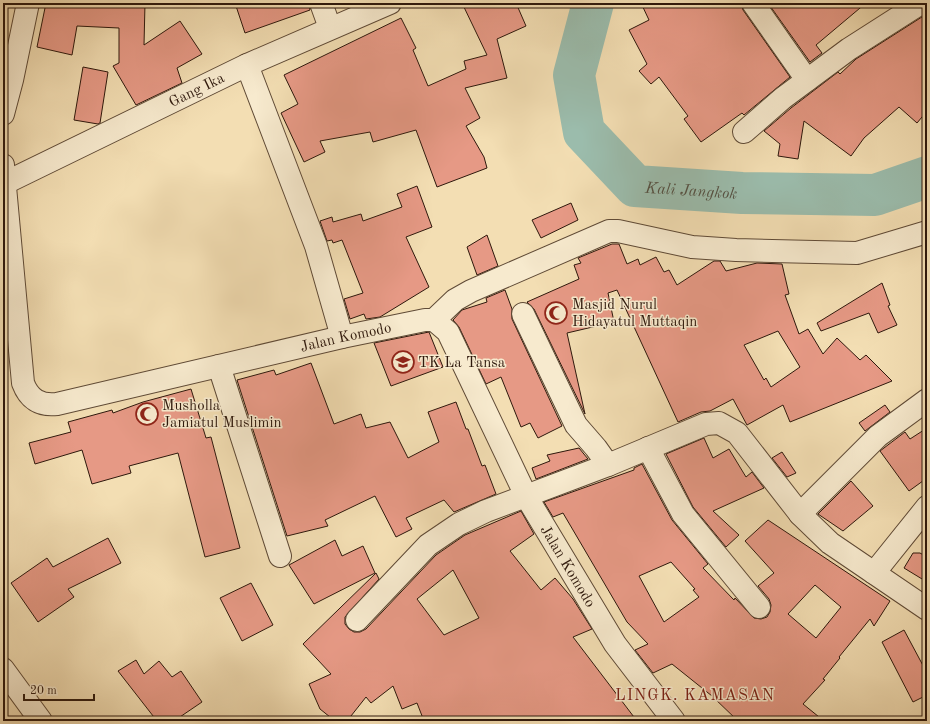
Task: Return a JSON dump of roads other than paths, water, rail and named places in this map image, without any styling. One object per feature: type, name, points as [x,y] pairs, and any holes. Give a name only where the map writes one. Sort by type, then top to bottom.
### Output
[{"type":"street","points":[[3,114],[12,80],[28,3]]},
{"type":"street","points":[[321,3],[330,28]]},
{"type":"street","name":"Gang Ika","points":[[4,174],[330,28],[390,3]]},
{"type":"street","points":[[753,3],[807,80]]},
{"type":"street","points":[[744,132],[783,98],[849,49],[922,3]]},
{"type":"street","points":[[247,65],[316,246],[342,337]]},
{"type":"street","name":"Jalan Komodo","points":[[4,174],[23,379],[27,391],[32,398],[44,404],[57,404],[342,337],[425,320],[434,320],[448,332],[526,496],[614,644],[674,721]]},
{"type":"street","points":[[434,320],[455,300],[471,291],[609,231],[618,231],[692,247],[736,250],[857,253],[927,232]]},
{"type":"street","points":[[523,314],[576,425],[596,448],[608,465]]},
{"type":"street","points":[[219,366],[280,556]]},
{"type":"street","points":[[800,514],[878,436],[927,400]]},
{"type":"street","points":[[356,620],[428,545],[459,524],[486,511],[608,465],[706,424],[719,423],[737,433],[800,514],[830,543],[927,609]]},
{"type":"street","points":[[648,448],[683,514],[759,607]]},
{"type":"street","points":[[874,573],[927,507]]},
{"type":"street","points":[[3,669],[41,721]]},
{"type":"waterway","name":"Kali Jangkok","points":[[593,3],[574,75],[584,132],[635,186],[742,193],[875,195],[927,177]]},
{"type":"place","name":"Masjid Nurul Hidayatul Muttaqin","points":[[556,313]]},
{"type":"place","name":"TK La Tansa","points":[[403,362]]},
{"type":"place","name":"Musholla Jamiatul Muslimin","points":[[147,414]]},
{"type":"district","name":"LINGK. KAMASAN","points":[[695,694]]}]
